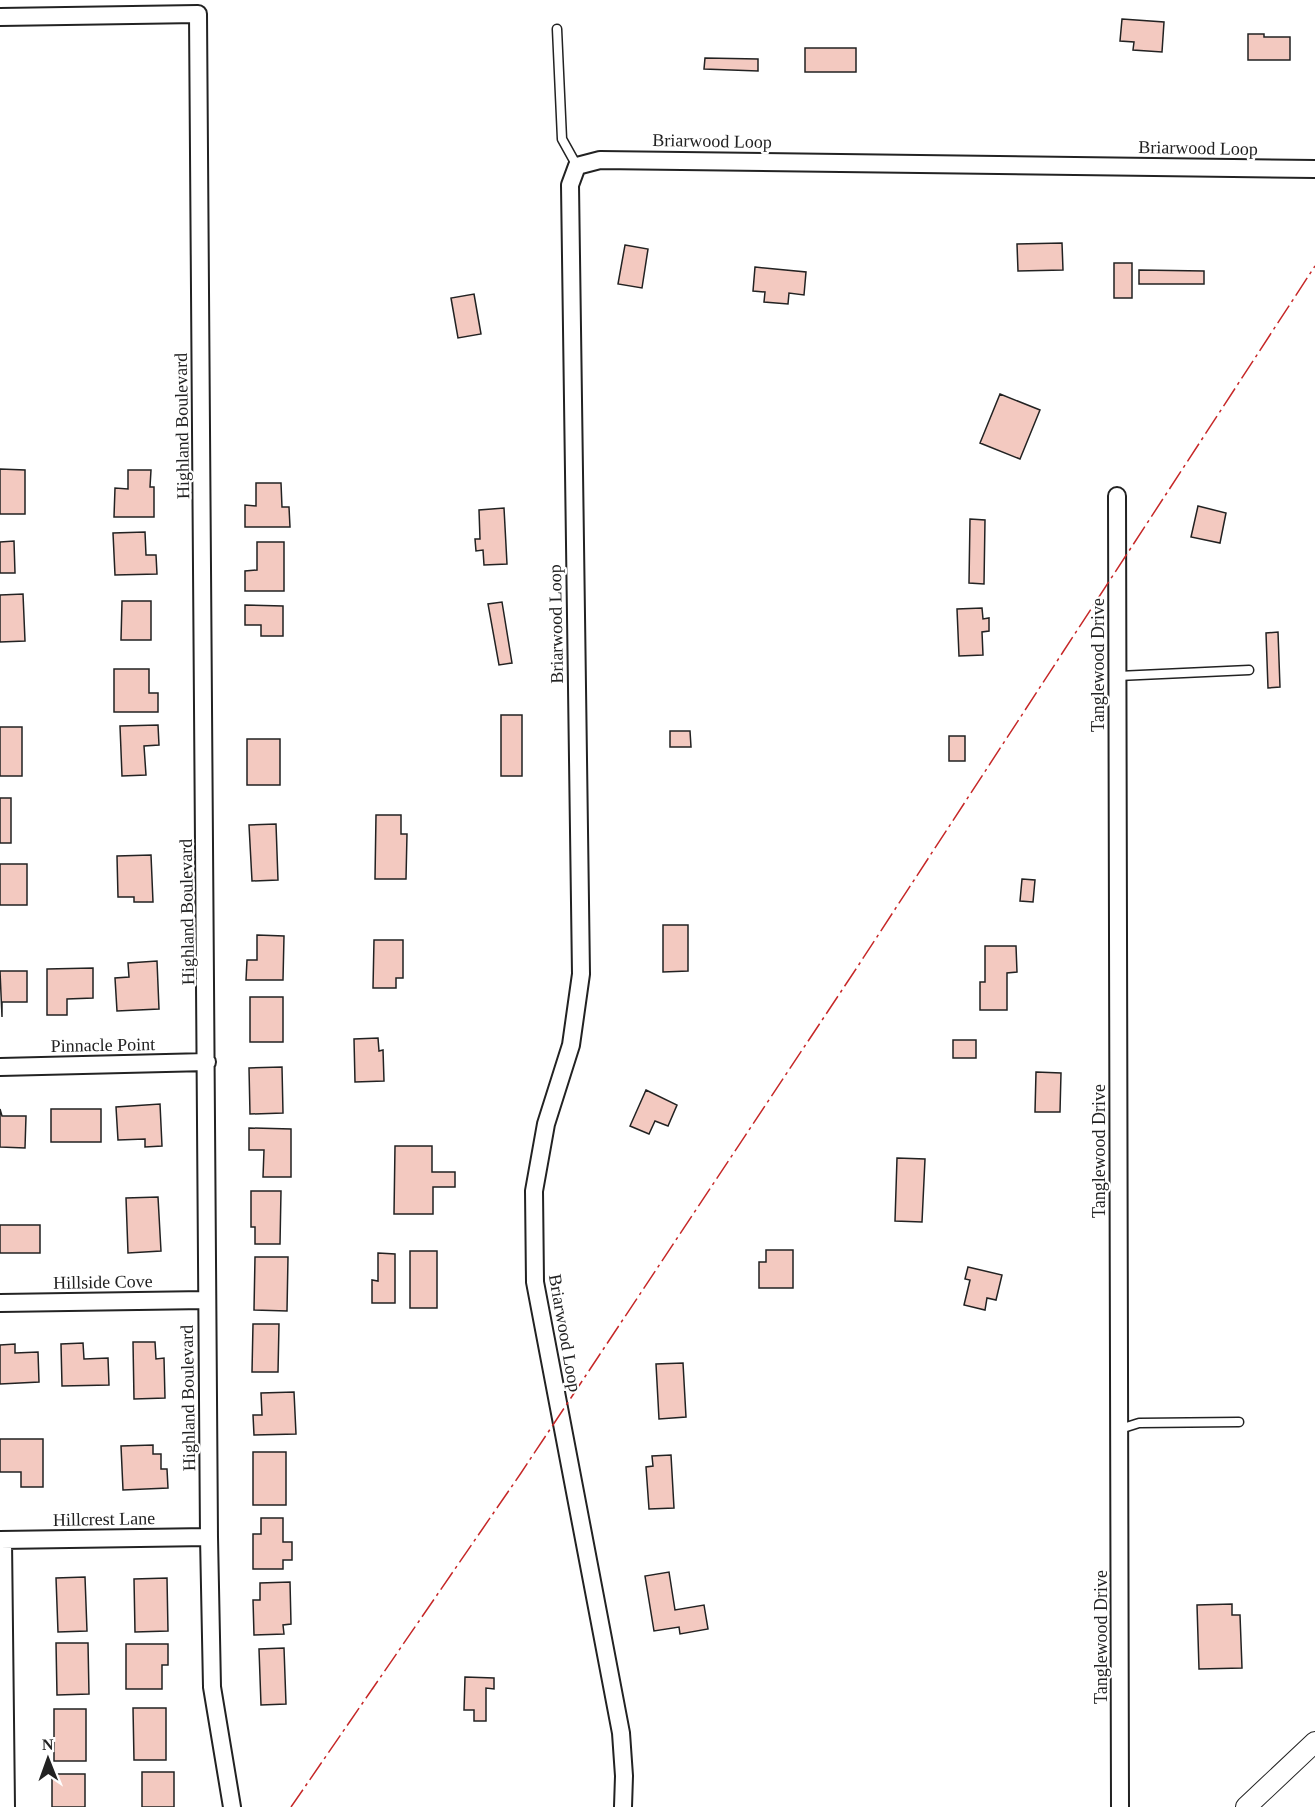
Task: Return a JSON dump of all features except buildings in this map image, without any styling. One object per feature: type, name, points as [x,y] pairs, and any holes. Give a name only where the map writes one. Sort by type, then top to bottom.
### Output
[{"type":"street","name":"Highland Boulevard","points":[[0,17],[198,14],[209,1537],[212,1687],[232,1807]]},
{"type":"street","name":"Briarwood Loop","points":[[623,1807],[624,1776],[621,1733],[535,1282],[534,1191],[546,1124],[571,1045],[580,974],[570,185],[577,166],[600,160],[1315,169]]},
{"type":"street","name":"Tanglewood Drive","points":[[1117,496],[1120,1807]]},
{"type":"street","name":"Pinnacle Point","points":[[0,1066],[207,1062]]},
{"type":"street","name":"Hillside Cove","points":[[0,1303],[206,1300]]},
{"type":"street","name":"Hillcrest Lane","points":[[2,1540],[209,1537]]},
{"type":"street","points":[[2,1540],[6,1807]]},
{"type":"street","points":[[1246,1807],[1315,1742]]},
{"type":"lane","points":[[558,29],[562,139],[577,166]]},
{"type":"lane","points":[[1118,676],[1249,670]]},
{"type":"lane","points":[[1119,1429],[1139,1423],[1239,1422]]},
{"type":"power","points":[[291,1807],[521,1473],[856,969],[1315,266]]}]
